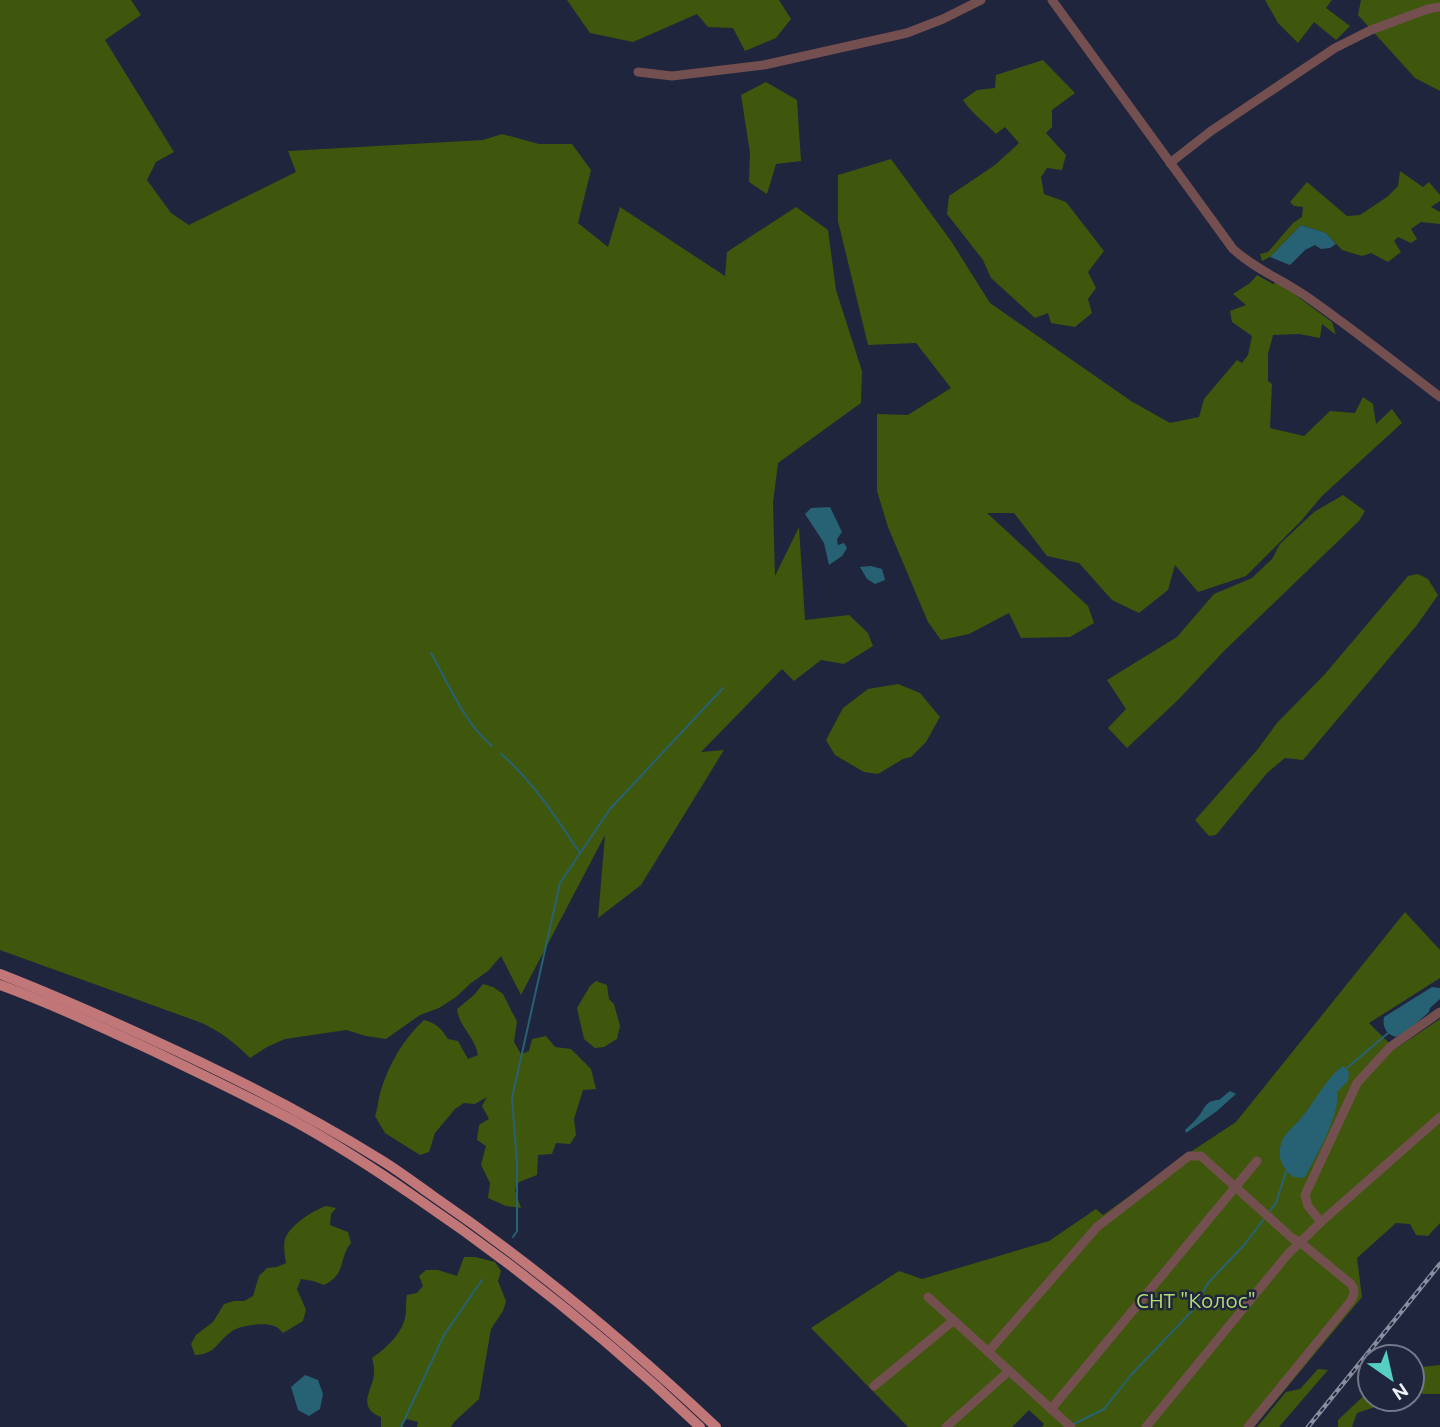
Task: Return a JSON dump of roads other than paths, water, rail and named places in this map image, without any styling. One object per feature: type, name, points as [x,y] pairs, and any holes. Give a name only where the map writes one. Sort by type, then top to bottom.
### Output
[{"type":"main road","points":[[0,974],[80,1006],[221,1071],[300,1112],[382,1161],[502,1244],[554,1284],[716,1427]]},
{"type":"main road","points":[[0,985],[75,1015],[199,1073],[295,1122],[375,1170],[548,1293],[700,1427]]},
{"type":"street","points":[[638,72],[672,76],[764,65],[907,33],[981,0]]},
{"type":"street","points":[[1052,0],[1233,249],[1262,271],[1308,297],[1440,397]]},
{"type":"street","points":[[1170,163],[1211,131],[1342,44],[1371,30],[1440,7]]},
{"type":"street","points":[[1321,1222],[1308,1206],[1305,1195],[1357,1083],[1390,1047],[1440,1012]]},
{"type":"street","points":[[1146,1427],[1289,1254],[1321,1222],[1440,1117]]},
{"type":"street","points":[[988,1352],[1097,1227],[1189,1156],[1200,1156],[1354,1289],[1350,1302],[1322,1339],[1248,1427]]},
{"type":"street","points":[[1051,1409],[1257,1161]]},
{"type":"street","points":[[928,1297],[1071,1427]]},
{"type":"street","points":[[874,1386],[953,1321]]},
{"type":"street","points":[[946,1427],[1009,1371]]},
{"type":"water","points":[[1301,225],[1326,233],[1336,244],[1321,249],[1315,245],[1305,250],[1290,265],[1270,257]]},
{"type":"water","points":[[830,507],[842,532],[837,539],[838,545],[844,543],[847,548],[842,556],[829,565],[824,543],[805,514],[811,508]]},
{"type":"water","points":[[860,567],[882,569],[885,580],[875,584],[867,579]]},
{"type":"water","points":[[1432,987],[1440,988],[1440,999],[1429,1012],[1410,1029],[1396,1037],[1390,1035],[1385,1028],[1384,1017]]},
{"type":"water","points":[[1343,1066],[1349,1072],[1348,1081],[1337,1092],[1335,1111],[1327,1135],[1305,1177],[1294,1177],[1281,1161],[1282,1140],[1331,1077]]},
{"type":"water","points":[[1230,1091],[1236,1094],[1186,1133],[1185,1130],[1208,1103],[1219,1100]]},
{"type":"water","points":[[305,1375],[318,1380],[323,1394],[320,1409],[309,1416],[298,1410],[291,1387]]},
{"type":"waterway","points":[[431,653],[465,715],[492,746]]},
{"type":"waterway","points":[[513,1237],[517,1231],[517,1162],[512,1098],[560,883],[610,809],[723,688]]},
{"type":"waterway","points":[[501,754],[534,788],[580,853]]},
{"type":"waterway","points":[[1347,1068],[1388,1033]]},
{"type":"waterway","points":[[1269,1212],[1276,1203],[1286,1172]]},
{"type":"waterway","points":[[1072,1425],[1104,1409],[1131,1375],[1193,1310],[1208,1283],[1264,1219]]},
{"type":"waterway","points":[[401,1427],[444,1335],[482,1280]]},
{"type":"railway","points":[[1308,1427],[1440,1264]]},
{"type":"park label","name":"СНТ \"Колос\"","points":[[1196,1301]]}]
